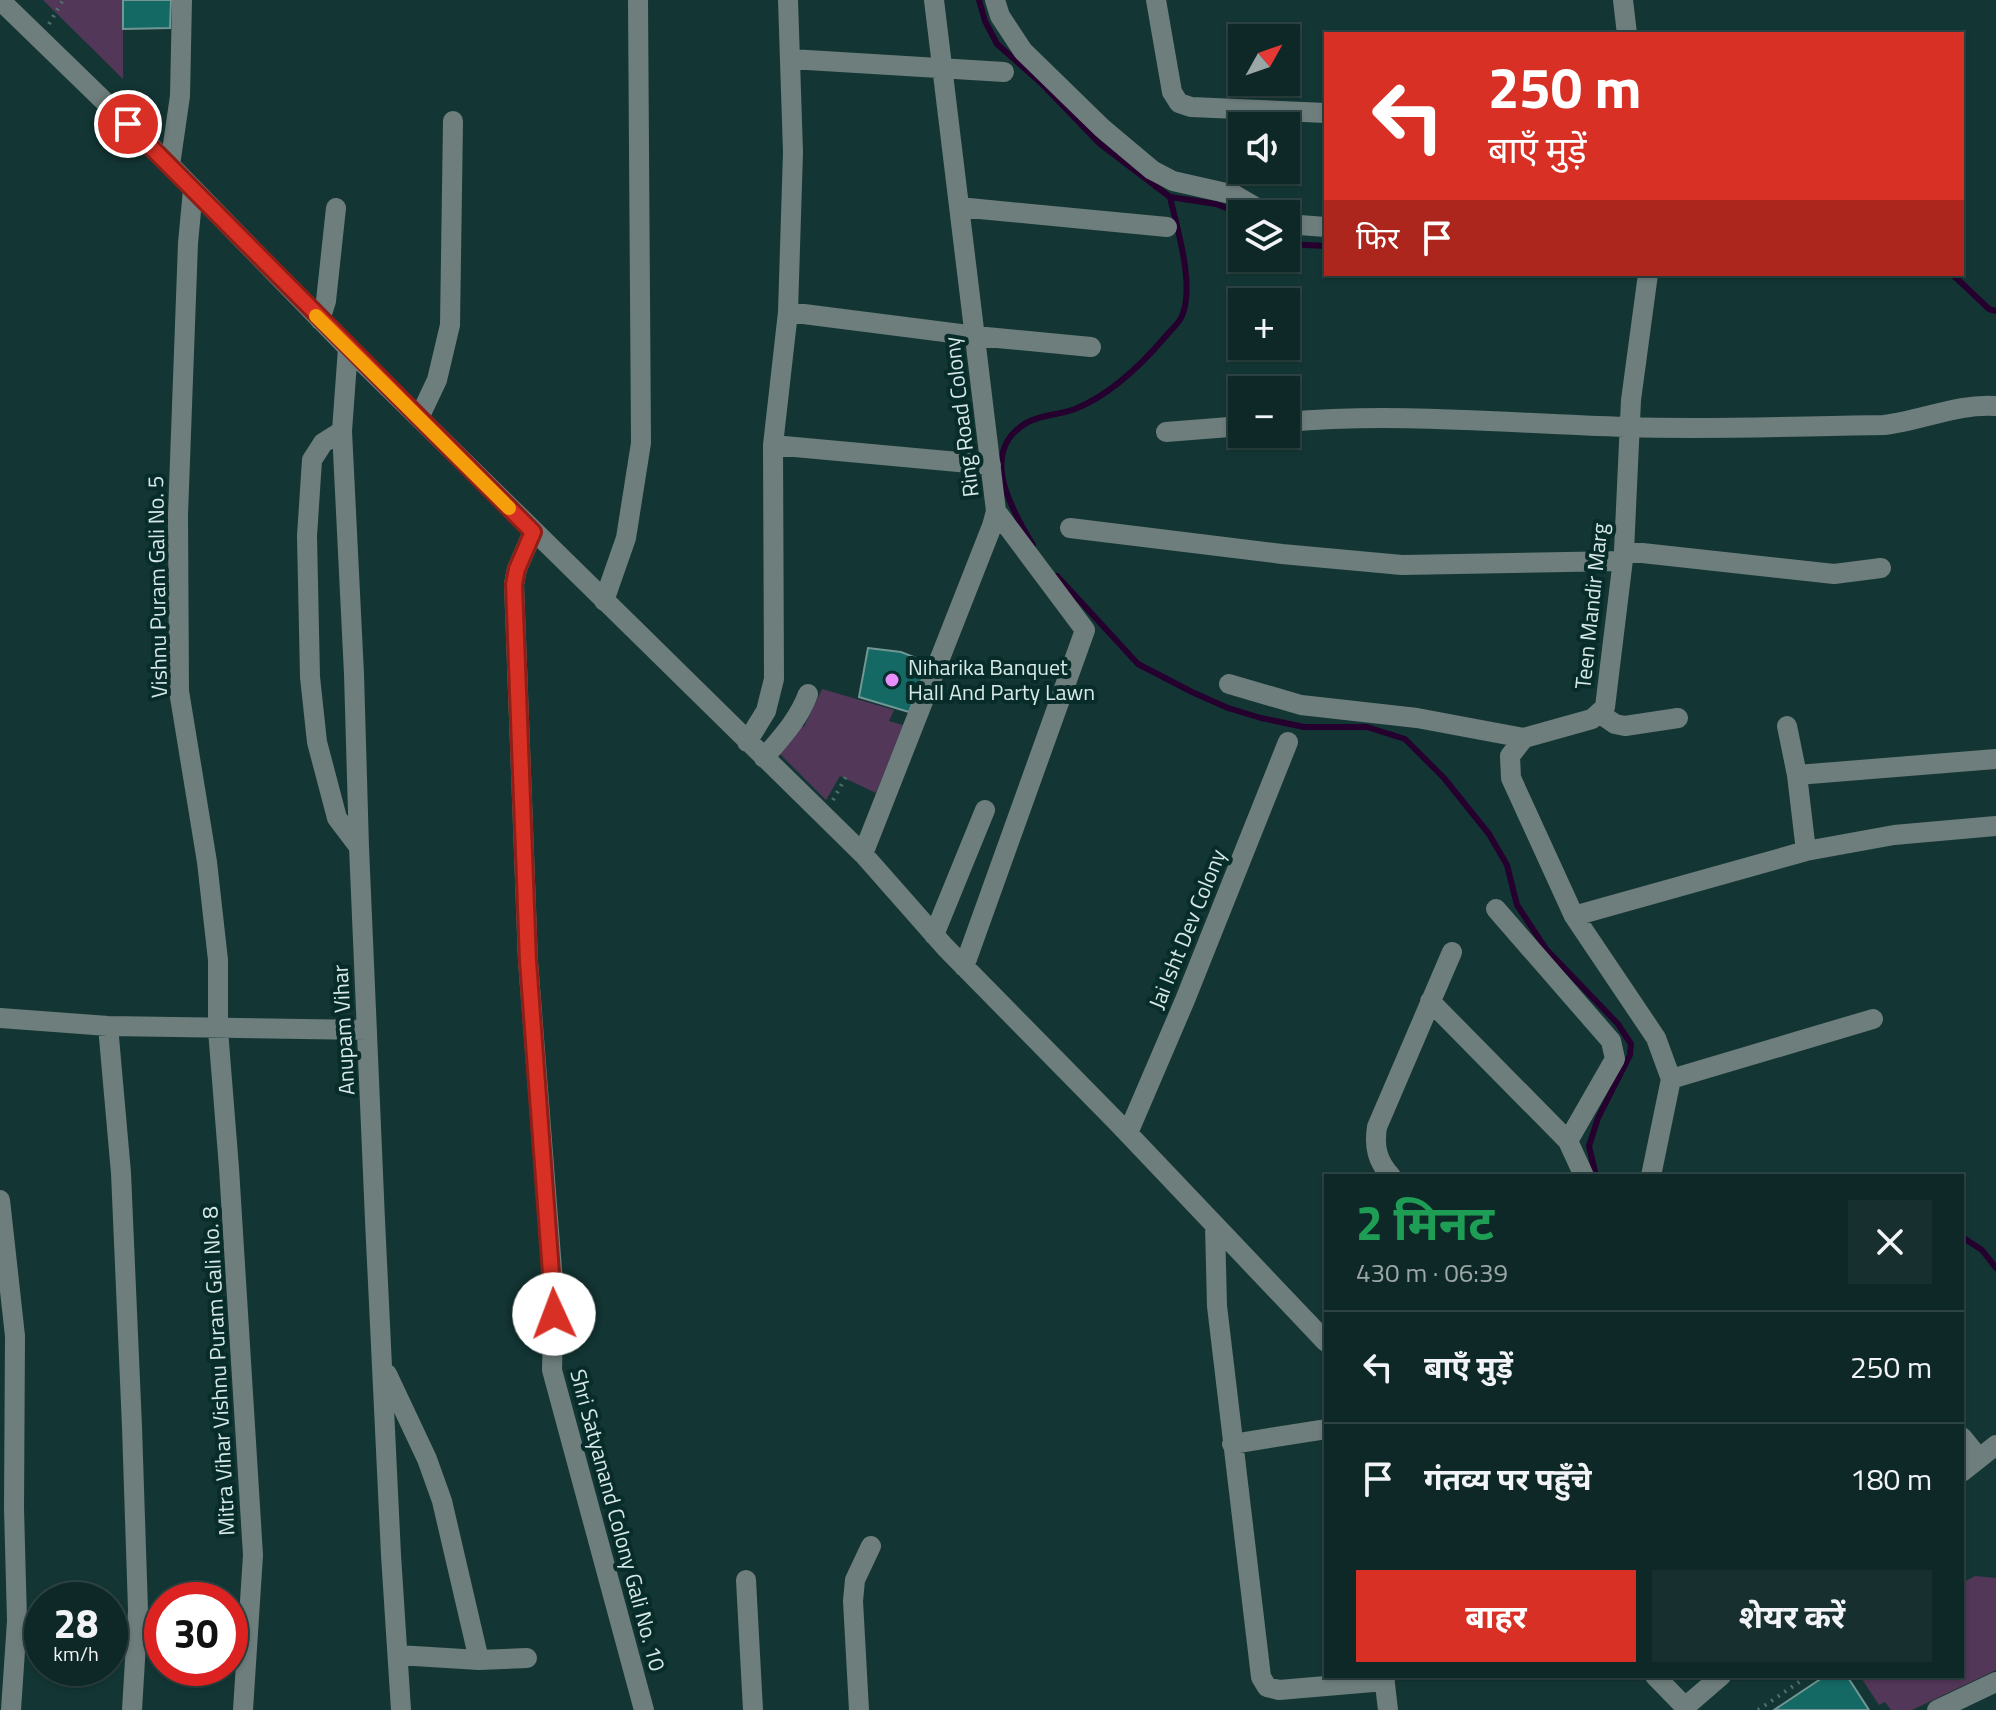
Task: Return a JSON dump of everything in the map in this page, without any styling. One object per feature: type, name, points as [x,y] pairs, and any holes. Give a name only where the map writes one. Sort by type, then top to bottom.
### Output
[{"type":"street","points":[[0,0],[170,165],[533,532],[863,854],[964,967],[1128,1133],[1324,1340]]},
{"type":"street","points":[[170,165],[180,96],[182,0]]},
{"type":"street","points":[[604,601],[626,538],[641,443],[638,0]]},
{"type":"street","points":[[747,742],[766,711],[774,679],[773,445],[788,312],[793,152],[788,0]]},
{"type":"street","name":"Ring Road Colony","points":[[863,854],[996,511],[934,0]]},
{"type":"street","points":[[995,0],[1000,16],[1023,51],[1102,128],[1152,170],[1173,181],[1235,195],[1243,200]]},
{"type":"street","points":[[1156,0],[1172,92],[1179,103],[1191,107],[1324,113]]},
{"type":"street","points":[[1623,0],[1627,32]]},
{"type":"street","points":[[791,59],[1004,72]]},
{"type":"street","points":[[419,418],[437,380],[450,325],[453,121]]},
{"type":"street","name":"Vishnu Puram Gali No. 5","points":[[193,190],[188,243],[179,484],[179,691],[207,862],[218,960],[218,1030]]},
{"type":"street","points":[[959,207],[1167,227]]},
{"type":"street","points":[[320,320],[326,301],[336,208]]},
{"type":"street","points":[[1300,225],[1324,227]]},
{"type":"street","name":"Teen Mandir Marg","points":[[1524,738],[1592,719],[1605,707],[1623,556],[1629,427],[1648,276]]},
{"type":"street","points":[[788,312],[1091,347]]},
{"type":"street","name":"Anupam Vihar","points":[[348,348],[342,431],[367,1030],[401,1710]]},
{"type":"street","points":[[1300,421],[1337,418],[1486,419],[1629,427],[1884,425],[1970,406],[1996,406]]},
{"type":"street","points":[[1166,432],[1228,427]]},
{"type":"street","points":[[342,431],[323,443],[312,460],[307,536],[310,677],[317,742],[337,818],[359,847]]},
{"type":"street","points":[[773,445],[991,465]]},
{"type":"street","points":[[964,967],[1085,630],[996,511]]},
{"type":"street","points":[[1070,528],[1402,565],[1623,556],[1834,574],[1881,568]]},
{"type":"street","name":"Shri Satyanand Colony Gali No. 10","points":[[533,532],[514,584],[528,961],[554,1295],[552,1370],[644,1710]]},
{"type":"street","points":[[1229,684],[1301,705],[1417,718],[1524,738],[1510,756],[1511,778],[1574,916],[1656,1038],[1671,1079],[1651,1174]]},
{"type":"street","points":[[764,758],[786,733],[808,694]]},
{"type":"street","points":[[1599,713],[1615,724],[1625,726],[1678,718]]},
{"type":"street","points":[[1787,726],[1797,775],[1806,851]]},
{"type":"street","name":"Jai Isht Dev Colony","points":[[1128,1133],[1288,742]]},
{"type":"street","points":[[1797,775],[1996,759]]},
{"type":"street","points":[[934,935],[985,810]]},
{"type":"street","points":[[1574,916],[1806,851],[1894,835],[1996,826]]},
{"type":"street","points":[[1496,909],[1611,1041],[1615,1059],[1568,1141]]},
{"type":"street","points":[[1389,1174],[1377,1154],[1377,1127],[1452,952]]},
{"type":"street","points":[[1430,1001],[1568,1141],[1583,1174]]},
{"type":"street","points":[[0,1018],[218,1030],[367,1030]]},
{"type":"street","points":[[1671,1079],[1873,1019]]},
{"type":"street","points":[[108,1026],[121,1173],[132,1427],[138,1610],[132,1710]]},
{"type":"street","name":"Mitra Vihar Vishnu Puram Gali No. 8","points":[[218,1030],[236,1263],[253,1555],[243,1710]]},
{"type":"street","points":[[0,1200],[15,1336],[17,1621],[11,1710]]},
{"type":"street","points":[[1215,1225],[1217,1306],[1261,1677],[1267,1687],[1279,1690],[1385,1678],[1388,1710]]},
{"type":"street","points":[[384,1367],[427,1459],[442,1501],[479,1660]]},
{"type":"street","points":[[1232,1444],[1324,1429]]},
{"type":"street","points":[[1964,1439],[1979,1458]]},
{"type":"street","points":[[1964,1470],[1996,1445]]},
{"type":"street","points":[[859,1710],[853,1601],[855,1580],[871,1546]]},
{"type":"street","points":[[746,1580],[753,1710]]},
{"type":"street","points":[[398,1655],[479,1660],[527,1658]]},
{"type":"street","points":[[1657,1678],[1687,1708],[1719,1678]]},
{"type":"street","points":[[1937,1710],[1996,1682]]},
{"type":"path","points":[[1758,1710],[1805,1678]]},
{"type":"shaded area","points":[[43,0],[123,0],[123,79]]},
{"type":"shaded area","points":[[822,689],[894,710],[889,721],[903,725],[876,793],[840,776],[826,800],[778,752],[798,725],[804,727]]},
{"type":"shaded area","points":[[1975,1576],[1996,1578],[1996,1670],[1912,1710],[1891,1710],[1885,1702],[1879,1705],[1861,1678],[1964,1678],[1964,1582]]},
{"type":"building","points":[[123,0],[171,0],[170,28],[123,29]]},
{"type":"building","name":"Niharika Banquet Hall And Party Lawn","points":[[868,648],[901,652],[929,663],[909,712],[859,697]]},
{"type":"building","points":[[1822,1678],[1848,1678],[1869,1710],[1774,1710]]},
{"type":"waterway","points":[[979,0],[997,44],[1041,83],[1099,143],[1170,197],[1186,275],[1187,291],[1181,318],[1136,368],[1088,403],[1028,422],[1013,434],[1004,448],[1001,464],[1008,498],[1033,545]]},
{"type":"waterway","points":[[1170,197],[1228,209]]},
{"type":"waterway","points":[[1300,245],[1324,246]]},
{"type":"waterway","points":[[1954,276],[1989,309],[1996,311]]},
{"type":"waterway","points":[[1057,576],[1138,664],[1228,708],[1261,718],[1304,727],[1367,727],[1405,739],[1444,778],[1489,834],[1507,865],[1517,905],[1546,949],[1618,1024],[1631,1044],[1630,1055],[1598,1118],[1589,1146],[1596,1174]]},
{"type":"waterway","points":[[1964,1238],[1982,1250],[1996,1268]]},
{"type":"slow traffic","points":[[316,316],[509,508]]},
{"type":"place","name":"Niharika Banquet Hall And Party Lawn","points":[[892,680]]},
{"type":"route","points":[[128,124],[533,532],[514,584],[528,961],[554,1314]]}]
